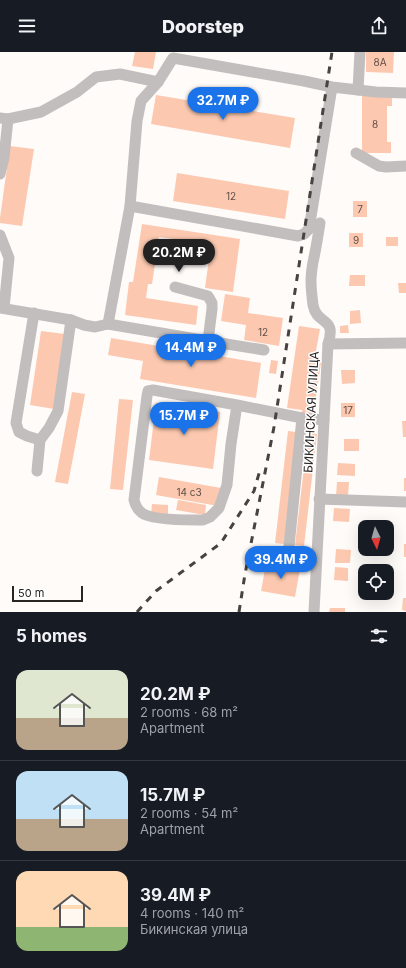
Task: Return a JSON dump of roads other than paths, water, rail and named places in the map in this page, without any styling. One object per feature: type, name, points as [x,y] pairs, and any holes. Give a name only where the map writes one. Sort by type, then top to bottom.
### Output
[{"type":"street","points":[[358,90],[360,52]]},
{"type":"street","points":[[108,324],[130,206],[137,121],[141,101],[158,82],[173,55],[332,87],[376,92],[406,93]]},
{"type":"street","points":[[0,174],[4,158],[4,119],[41,112],[77,92],[96,77],[120,74],[158,82]]},
{"type":"street","points":[[130,206],[298,236],[304,234],[309,229],[332,87]]},
{"type":"street","points":[[356,153],[379,166],[406,166]]},
{"type":"street","name":"БИКИНСКАЯ УЛИЦА","points":[[314,612],[328,344],[331,336],[330,327],[317,316],[312,294],[311,279],[320,223]]},
{"type":"street","points":[[0,235],[9,258],[2,308],[71,320],[95,327],[108,324],[208,342],[264,350]]},
{"type":"street","points":[[175,287],[208,296],[212,303],[212,309],[208,342]]},
{"type":"street","points":[[34,313],[16,423],[19,432],[40,440]]},
{"type":"street","points":[[37,471],[40,440],[49,428],[58,411],[71,320]]},
{"type":"street","points":[[328,344],[406,342]]},
{"type":"street","points":[[237,404],[227,485],[219,508],[210,517],[203,520],[152,517],[142,513],[136,506],[134,500],[148,392],[153,390],[237,404],[302,418],[324,420]]},
{"type":"street","points":[[289,546],[302,418]]},
{"type":"street","points":[[319,499],[406,502]]},
{"type":"railway","points":[[239,612],[274,427],[332,52]]},
{"type":"railway","points":[[137,612],[156,591],[221,543],[254,491],[260,470]]}]
